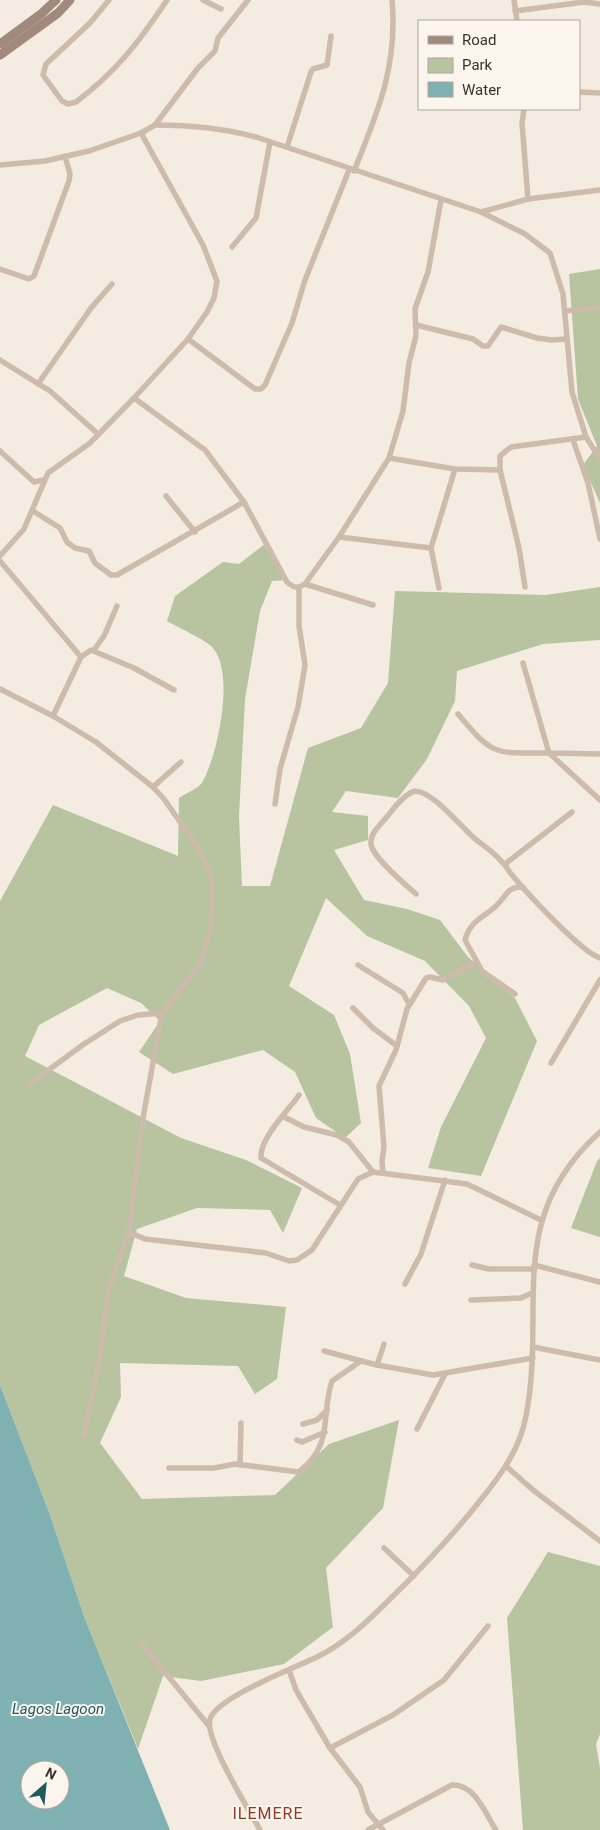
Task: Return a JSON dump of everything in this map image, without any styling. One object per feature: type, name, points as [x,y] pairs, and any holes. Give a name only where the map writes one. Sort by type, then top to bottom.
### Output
[{"type":"main road","points":[[0,44],[56,0]]},
{"type":"main road","points":[[0,55],[58,13],[70,0]]},
{"type":"street","points":[[109,0],[100,12],[46,64],[43,70],[43,75],[62,101],[68,104],[76,102],[118,68],[148,30],[167,0]]},
{"type":"street","points":[[203,0],[221,9]]},
{"type":"street","points":[[0,165],[45,161],[65,156],[141,133],[155,125],[198,68],[215,51],[218,38],[248,0]]},
{"type":"street","points":[[188,339],[255,389],[261,389],[265,385],[292,323],[305,280],[383,94],[392,60],[394,21],[392,0]]},
{"type":"street","points":[[514,0],[517,20]]},
{"type":"street","points":[[515,11],[584,2],[600,4]]},
{"type":"street","points":[[286,147],[311,72],[313,69],[327,65],[331,36]]},
{"type":"street","points":[[580,92],[600,93]]},
{"type":"street","points":[[524,110],[522,123],[528,199]]},
{"type":"street","points":[[155,125],[231,130],[481,212],[525,234],[550,253],[563,294],[572,392],[586,437],[600,458]]},
{"type":"street","points":[[0,556],[24,529],[48,472],[90,443],[134,398],[188,339],[207,312],[214,298],[216,281],[203,245],[141,133]]},
{"type":"street","points":[[232,247],[256,218],[270,142]]},
{"type":"street","points":[[0,269],[29,279],[34,276],[69,181],[69,166],[65,156]]},
{"type":"street","points":[[481,212],[528,199],[600,190]]},
{"type":"street","points":[[134,398],[205,450],[244,502],[287,582],[293,587],[299,588],[305,584],[339,537],[389,458],[403,411],[409,363],[416,336],[415,309],[428,272],[441,200]]},
{"type":"street","points":[[38,384],[90,308],[112,284]]},
{"type":"street","points":[[565,311],[600,307]]},
{"type":"street","points":[[416,325],[473,339],[483,346],[488,346],[501,327],[537,338],[566,339]]},
{"type":"street","points":[[0,360],[50,391],[98,434]]},
{"type":"street","points":[[525,588],[519,548],[500,470],[500,456],[511,447],[586,437]]},
{"type":"street","points":[[573,440],[588,483],[600,539]]},
{"type":"street","points":[[0,451],[30,479],[38,482],[44,480]]},
{"type":"street","points":[[389,458],[456,469],[500,470]]},
{"type":"street","points":[[439,588],[431,548],[456,469]]},
{"type":"street","points":[[166,496],[195,532]]},
{"type":"street","points":[[33,511],[60,528],[67,542],[76,548],[89,550],[95,563],[111,575],[116,575],[195,532],[244,502]]},
{"type":"street","points":[[339,537],[431,548]]},
{"type":"street","points":[[0,561],[82,657]]},
{"type":"street","points":[[305,584],[373,604]]},
{"type":"street","points":[[275,804],[280,769],[298,707],[305,665],[299,626],[299,588]]},
{"type":"street","points":[[53,716],[82,657],[94,650],[104,636],[117,606]]},
{"type":"street","points":[[94,650],[134,668],[174,690]]},
{"type":"street","points":[[523,663],[549,753],[600,800]]},
{"type":"street","points":[[0,689],[53,716],[96,742],[153,787],[164,798],[199,849],[210,872],[212,884],[211,927],[202,961],[162,1013],[143,1118],[129,1232],[109,1288],[99,1362],[84,1435]]},
{"type":"street","points":[[458,714],[478,738],[496,751],[504,753],[600,754]]},
{"type":"street","points":[[153,787],[181,762]]},
{"type":"street","points":[[416,894],[396,876],[373,850],[371,845],[372,835],[376,829],[394,807],[412,792],[422,793],[439,804],[473,837],[505,864],[523,887],[557,923],[589,952],[600,958]]},
{"type":"street","points":[[505,864],[572,812]]},
{"type":"street","points":[[514,994],[486,975],[476,962],[465,940],[470,926],[495,906],[502,896],[512,888],[523,887]]},
{"type":"street","points":[[383,1173],[384,1147],[379,1086],[397,1046],[409,1004],[426,978],[443,980],[476,962]]},
{"type":"street","points":[[358,965],[403,993],[409,1004]]},
{"type":"street","points":[[551,1063],[600,980]]},
{"type":"street","points":[[353,1008],[372,1028],[397,1046]]},
{"type":"street","points":[[28,1085],[84,1044],[120,1021],[138,1015],[162,1013]]},
{"type":"street","points":[[299,1094],[263,1144],[262,1158],[340,1205]]},
{"type":"street","points":[[284,1117],[304,1127],[337,1135],[349,1142],[373,1172]]},
{"type":"street","points":[[209,1726],[211,1716],[216,1708],[247,1690],[321,1655],[354,1632],[414,1576],[461,1525],[507,1467],[526,1417],[533,1358],[532,1293],[541,1220],[555,1189],[577,1155],[600,1132]]},
{"type":"street","points":[[129,1232],[145,1239],[266,1253],[289,1261],[298,1260],[312,1250],[358,1179],[373,1172],[445,1180],[482,1190],[501,1202],[541,1220]]},
{"type":"street","points":[[405,1284],[421,1254],[445,1180]]},
{"type":"street","points":[[472,1265],[489,1269],[534,1267],[600,1282]]},
{"type":"street","points":[[471,1300],[521,1298],[532,1293]]},
{"type":"street","points":[[377,1365],[384,1344]]},
{"type":"street","points":[[533,1348],[600,1360]]},
{"type":"street","points":[[324,1351],[377,1365],[433,1375],[533,1358]]},
{"type":"street","points":[[168,1468],[198,1469],[240,1465],[299,1472],[309,1464],[326,1430],[332,1380],[361,1361]]},
{"type":"street","points":[[417,1429],[445,1374]]},
{"type":"street","points":[[303,1424],[317,1420],[327,1410]]},
{"type":"street","points":[[240,1465],[241,1423]]},
{"type":"street","points":[[296,1440],[306,1440],[323,1434],[326,1430]]},
{"type":"street","points":[[507,1467],[533,1490],[600,1541]]},
{"type":"street","points":[[384,1548],[414,1576]]},
{"type":"street","points":[[330,1748],[393,1715],[444,1680],[488,1626]]},
{"type":"street","points":[[142,1643],[209,1726],[230,1777],[260,1830]]},
{"type":"street","points":[[289,1670],[296,1690],[330,1748],[360,1787],[368,1812],[383,1830]]},
{"type":"street","points":[[368,1830],[452,1785],[462,1784],[469,1789],[496,1830]]},
{"type":"green space","points":[[600,269],[600,503],[583,465],[597,446],[578,399],[569,274]]},
{"type":"green space","points":[[266,543],[286,580],[272,581],[260,611],[245,699],[239,817],[242,886],[270,886],[308,748],[361,728],[388,683],[395,591],[546,595],[600,587],[600,640],[543,644],[457,671],[455,701],[427,759],[398,798],[346,791],[332,812],[368,816],[368,840],[334,850],[364,900],[407,909],[440,920],[468,957],[515,998],[537,1041],[481,1176],[428,1168],[441,1127],[486,1038],[469,1006],[425,961],[367,936],[326,898],[289,986],[334,1015],[350,1054],[361,1123],[345,1138],[316,1118],[295,1072],[263,1050],[173,1074],[139,1052],[160,1021],[141,1003],[107,988],[39,1025],[25,1056],[181,1138],[246,1160],[302,1188],[283,1233],[270,1210],[197,1208],[137,1229],[124,1276],[186,1298],[286,1307],[277,1379],[255,1394],[238,1366],[120,1363],[121,1397],[100,1443],[142,1499],[275,1495],[329,1444],[399,1420],[383,1508],[326,1568],[333,1627],[284,1664],[201,1681],[163,1676],[138,1749],[85,1619],[50,1515],[0,1385],[0,901],[53,805],[178,856],[179,798],[201,784],[209,768],[219,733],[222,714],[223,676],[220,660],[210,645],[167,621],[175,596],[223,562],[239,564]]},
{"type":"green space","points":[[600,1158],[600,1237],[571,1228],[597,1161]]},
{"type":"green space","points":[[548,1552],[600,1566],[600,1734],[596,1744],[600,1768],[600,1830],[523,1830],[507,1618]]},
{"type":"water","name":"Lagos Lagoon","points":[[0,1385],[50,1515],[85,1619],[170,1830],[0,1830]]},
{"type":"district","name":"ILEMERE","points":[[268,1813]]}]
